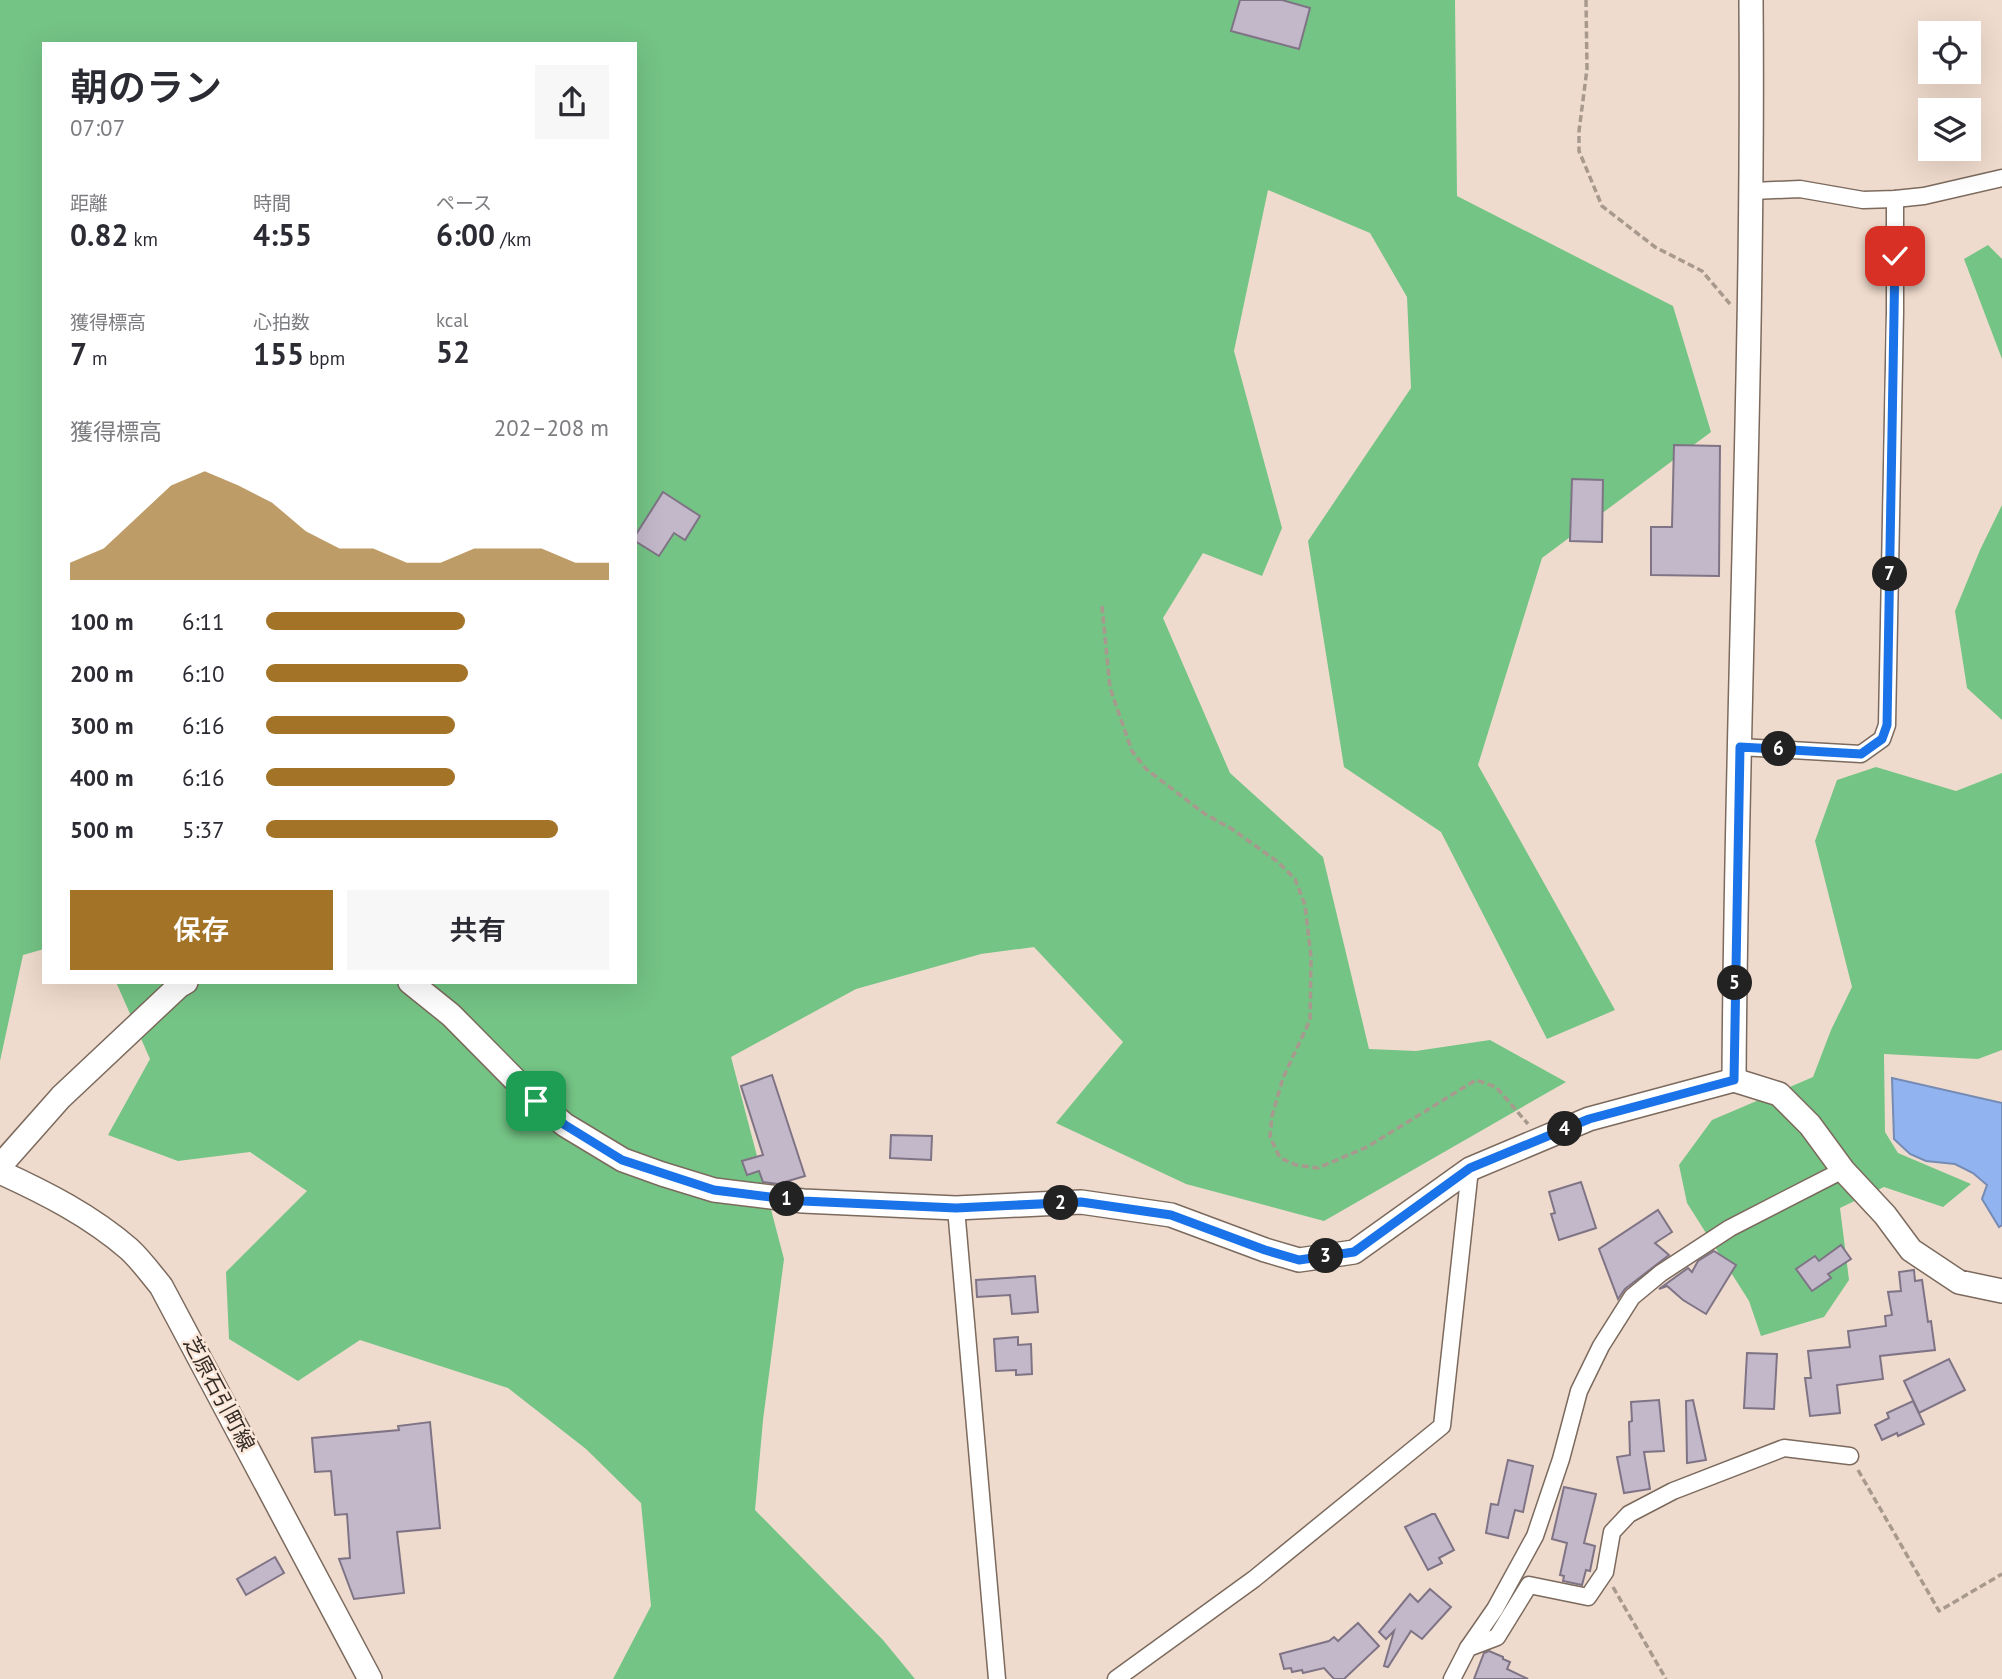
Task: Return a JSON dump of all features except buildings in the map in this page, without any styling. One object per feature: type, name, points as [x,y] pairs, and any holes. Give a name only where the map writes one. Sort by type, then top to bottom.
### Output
[{"type":"street","points":[[1734,1080],[1753,191],[1751,0]]},
{"type":"street","points":[[1753,191],[1800,189],[1863,200],[1895,199],[2002,178]]},
{"type":"street","points":[[1740,747],[1861,754],[1882,739],[1887,725],[1895,199]]},
{"type":"street","points":[[0,1166],[61,1097],[182,984]]},
{"type":"street","points":[[413,984],[452,1015],[536,1101],[565,1125],[622,1160],[714,1190],[803,1201],[956,1208],[1081,1202],[1171,1215],[1299,1260],[1354,1252],[1470,1168],[1589,1119],[1734,1080],[1779,1094],[1810,1125],[1843,1170],[1885,1215],[1911,1250],[1959,1282],[2002,1291]]},
{"type":"street","points":[[1116,1679],[1254,1579],[1442,1426],[1470,1168]]},
{"type":"street","points":[[1452,1679],[1535,1536],[1561,1459],[1579,1391],[1601,1346],[1632,1297],[1661,1273],[1730,1228],[1843,1170]]},
{"type":"street","name":"芝原石引町線","points":[[0,1172],[45,1193],[96,1223],[131,1251],[161,1286],[370,1679]]},
{"type":"street","points":[[956,1208],[997,1679]]},
{"type":"street","points":[[1468,1648],[1497,1637],[1529,1585],[1588,1597],[1605,1572],[1612,1532],[1629,1514],[1673,1491],[1784,1448],[1850,1456]]},
{"type":"path","points":[[1586,0],[1587,69],[1579,151],[1602,206],[1655,247],[1702,271],[1750,326]]},
{"type":"path","points":[[1102,606],[1110,688],[1132,751],[1146,769],[1205,814],[1232,829],[1278,862],[1295,879],[1305,905],[1311,957],[1310,1020],[1283,1078],[1272,1116],[1270,1137],[1280,1158],[1296,1165],[1318,1168],[1367,1147],[1476,1080],[1496,1087],[1541,1139]]},
{"type":"path","points":[[1850,1456],[1939,1611],[2002,1574]]},
{"type":"path","points":[[1605,1572],[1666,1679]]},
{"type":"green space","points":[[0,0],[1455,0],[1457,196],[1673,306],[1711,432],[1542,558],[1478,765],[1615,1010],[1547,1039],[1441,832],[1344,767],[1308,541],[1411,388],[1407,297],[1370,233],[1268,190],[1234,351],[1282,528],[1262,576],[1203,553],[1163,618],[1230,773],[1323,857],[1369,1049],[1416,1051],[1490,1040],[1566,1082],[1324,1221],[1186,1184],[1056,1123],[1123,1042],[1034,947],[981,954],[856,989],[731,1057],[784,1259],[763,1420],[755,1510],[883,1640],[915,1679],[613,1679],[651,1606],[641,1503],[586,1449],[508,1388],[360,1340],[298,1381],[229,1339],[226,1272],[307,1191],[250,1152],[178,1161],[108,1135],[150,1059],[117,984],[637,984],[637,42],[42,42],[42,950],[23,955],[0,1061]]},
{"type":"green space","points":[[1988,245],[2002,259],[2002,359],[1964,259]]},
{"type":"green space","points":[[2002,505],[2002,720],[1967,688],[1955,611]]},
{"type":"green space","points":[[1876,767],[1956,791],[2002,773],[2002,1050],[1978,1059],[1884,1054],[1885,1132],[1898,1153],[1971,1184],[1943,1207],[1884,1187],[1840,1208],[1849,1280],[1824,1317],[1761,1336],[1749,1301],[1687,1203],[1679,1165],[1712,1120],[1813,1077],[1831,1030],[1852,987],[1815,841],[1837,780]]},
{"type":"water","points":[[1892,1078],[2002,1103],[2002,1225],[1999,1227],[1982,1199],[1987,1185],[1973,1173],[1955,1164],[1926,1161],[1910,1154],[1894,1139]]},
{"type":"route","points":[[536,1101],[565,1125],[622,1160],[714,1190],[803,1201],[956,1208],[1081,1202],[1171,1215],[1227,1237],[1299,1260],[1354,1252],[1470,1168],[1589,1119],[1734,1080],[1740,747],[1861,754],[1882,739],[1887,725],[1895,256]]}]
